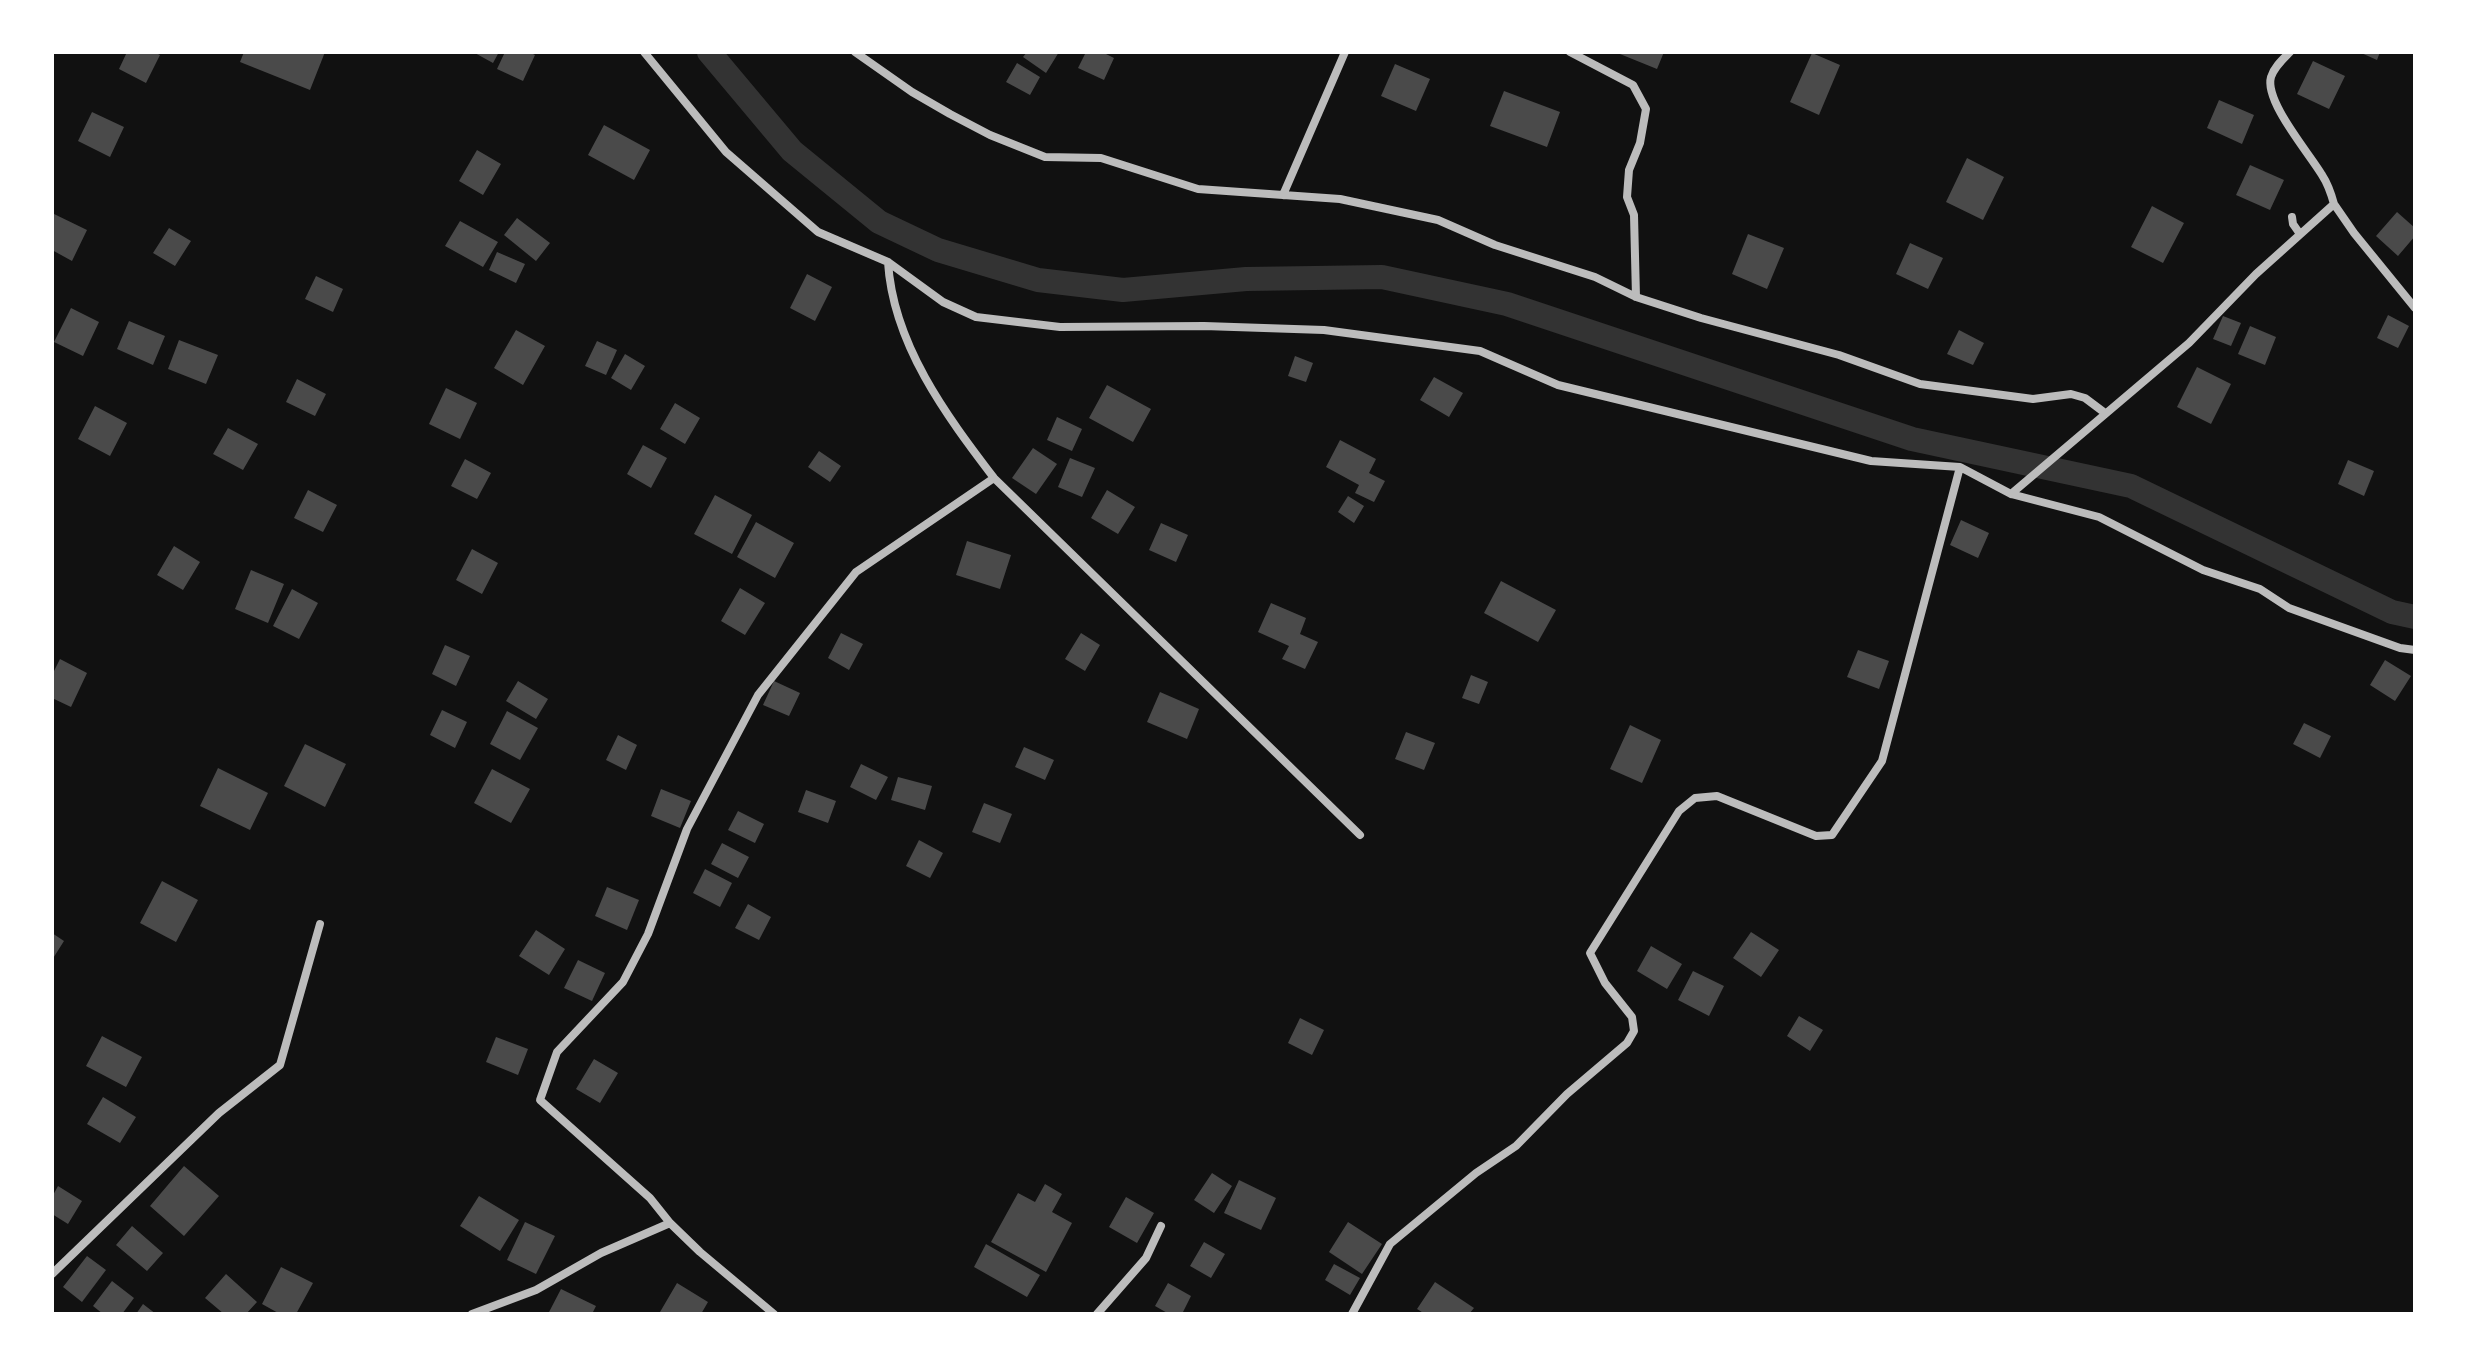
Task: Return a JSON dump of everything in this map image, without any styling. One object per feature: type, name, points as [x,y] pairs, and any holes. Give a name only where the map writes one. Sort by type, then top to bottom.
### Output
[{"type":"street","points":[[644,52],[726,152],[818,232],[888,262],[943,302],[976,317],[1060,327],[1204,326],[1324,330],[1480,351],[1558,385],[1871,461],[1960,467],[2011,494],[2099,517],[2203,570],[2260,589],[2289,608],[2400,648],[2415,650]]},
{"type":"street","points":[[855,52],[950,114],[990,135],[1045,157],[1101,158],[1198,189],[1340,199],[1438,220],[1495,245],[1595,277],[1636,297],[1839,355],[1920,384],[2033,399],[2071,394],[2085,398],[2105,413]]},
{"type":"street","points":[[1283,195],[1345,52]]},
{"type":"street","points":[[1570,52],[1633,85],[1646,109],[1640,143],[1629,170],[1627,197],[1634,215],[1636,297]]},
{"type":"street","points":[[2290,52],[2270,78],[2271,92],[2322,174],[2334,204],[2415,308]]},
{"type":"street","points":[[2011,494],[2189,343],[2334,204]]},
{"type":"street","points":[[2292,217],[2300,234]]},
{"type":"street","points":[[888,262],[889,279],[903,325],[920,366],[948,419],[994,478],[1360,835]]},
{"type":"street","points":[[1352,1314],[1390,1244],[1476,1173],[1516,1146],[1567,1094],[1627,1043],[1634,1031],[1632,1017],[1605,983],[1590,953],[1679,811],[1695,798],[1717,796],[1816,836],[1832,835],[1882,761],[1960,467]]},
{"type":"street","points":[[774,1314],[700,1252],[650,1198],[540,1100],[557,1052],[623,982],[648,934],[687,829],[758,695],[856,572],[994,478]]},
{"type":"street","points":[[52,1274],[219,1113],[280,1065],[320,924]]},
{"type":"street","points":[[472,1314],[536,1290],[601,1253],[670,1223]]},
{"type":"street","points":[[1097,1314],[1146,1258],[1161,1226]]},
{"type":"building","points":[[127,52],[154,52],[160,55],[146,83],[119,69]]},
{"type":"building","points":[[244,52],[325,52],[310,90],[240,62]]},
{"type":"building","points":[[473,52],[499,52],[493,63]]},
{"type":"building","points":[[505,52],[535,55],[523,81],[497,69]]},
{"type":"building","points":[[1027,52],[1059,52],[1046,73],[1023,57]]},
{"type":"building","points":[[1086,52],[1102,52],[1114,58],[1104,80],[1078,68]]},
{"type":"building","points":[[1615,52],[1664,52],[1657,69]]},
{"type":"building","points":[[2359,52],[2380,52],[2377,60]]},
{"type":"building","points":[[1812,53],[1840,65],[1819,115],[1790,102]]},
{"type":"building","points":[[2313,61],[2345,76],[2329,109],[2297,94]]},
{"type":"building","points":[[1017,63],[1040,77],[1030,95],[1006,82]]},
{"type":"building","points":[[1395,64],[1430,79],[1416,111],[1381,96]]},
{"type":"building","points":[[1504,91],[1560,112],[1547,147],[1490,126]]},
{"type":"building","points":[[2219,100],[2254,115],[2242,144],[2207,128]]},
{"type":"building","points":[[92,112],[124,127],[110,157],[78,141]]},
{"type":"building","points":[[604,125],[650,150],[634,180],[588,155]]},
{"type":"building","points":[[477,150],[501,164],[483,195],[459,181]]},
{"type":"building","points":[[1967,158],[2004,177],[1983,220],[1946,202]]},
{"type":"building","points":[[2250,165],[2284,180],[2270,210],[2236,195]]},
{"type":"building","points":[[2152,206],[2184,223],[2163,263],[2131,247]]},
{"type":"building","points":[[2397,212],[2415,228],[2415,236],[2398,256],[2376,236]]},
{"type":"building","points":[[52,213],[87,230],[72,261],[52,250]]},
{"type":"building","points":[[517,218],[550,243],[536,261],[504,235]]},
{"type":"building","points":[[460,221],[498,242],[483,267],[445,246]]},
{"type":"building","points":[[169,228],[191,241],[175,266],[153,253]]},
{"type":"building","points":[[1748,234],[1784,248],[1767,289],[1732,274]]},
{"type":"building","points":[[1910,243],[1943,258],[1928,289],[1896,274]]},
{"type":"building","points":[[497,252],[525,264],[516,283],[489,270]]},
{"type":"building","points":[[807,274],[832,287],[815,321],[790,308]]},
{"type":"building","points":[[316,276],[343,289],[333,312],[305,299]]},
{"type":"building","points":[[71,308],[99,322],[83,356],[54,342]]},
{"type":"building","points":[[2388,315],[2409,326],[2398,348],[2377,338]]},
{"type":"building","points":[[2223,316],[2241,323],[2231,346],[2213,339]]},
{"type":"building","points":[[129,321],[165,336],[153,365],[117,349]]},
{"type":"building","points":[[2250,326],[2276,337],[2265,365],[2238,354]]},
{"type":"building","points":[[516,330],[545,346],[523,385],[494,368]]},
{"type":"building","points":[[1959,330],[1984,343],[1973,365],[1947,354]]},
{"type":"building","points":[[179,340],[218,355],[206,384],[168,369]]},
{"type":"building","points":[[597,341],[617,350],[606,375],[585,366]]},
{"type":"building","points":[[625,354],[645,366],[631,390],[611,378]]},
{"type":"building","points":[[1295,356],[1313,363],[1306,382],[1288,376]]},
{"type":"building","points":[[2197,367],[2231,384],[2211,424],[2177,407]]},
{"type":"building","points":[[1434,377],[1463,393],[1449,417],[1420,400]]},
{"type":"building","points":[[297,379],[326,394],[315,416],[286,402]]},
{"type":"building","points":[[1107,385],[1151,409],[1133,442],[1089,418]]},
{"type":"building","points":[[446,388],[477,403],[460,439],[429,424]]},
{"type":"building","points":[[675,403],[700,418],[685,444],[660,429]]},
{"type":"building","points":[[95,406],[127,423],[110,456],[78,439]]},
{"type":"building","points":[[1057,417],[1082,429],[1072,451],[1047,440]]},
{"type":"building","points":[[228,428],[258,444],[243,470],[213,454]]},
{"type":"building","points":[[1340,440],[1376,459],[1369,473],[1385,481],[1374,502],[1355,493],[1359,485],[1326,467]]},
{"type":"building","points":[[643,445],[667,458],[651,488],[627,474]]},
{"type":"building","points":[[1033,448],[1057,464],[1036,494],[1012,478]]},
{"type":"building","points":[[819,451],[841,466],[830,482],[808,467]]},
{"type":"building","points":[[1070,458],[1095,468],[1082,497],[1058,487]]},
{"type":"building","points":[[465,459],[491,473],[477,499],[451,486]]},
{"type":"building","points":[[2348,460],[2374,471],[2364,496],[2338,484]]},
{"type":"building","points":[[308,490],[337,505],[323,532],[294,518]]},
{"type":"building","points":[[1107,490],[1135,507],[1118,534],[1091,518]]},
{"type":"building","points":[[715,495],[752,515],[732,554],[694,534]]},
{"type":"building","points":[[1348,496],[1364,506],[1354,523],[1338,512]]},
{"type":"building","points":[[1961,520],[1989,533],[1978,558],[1950,545]]},
{"type":"building","points":[[756,522],[794,543],[775,578],[737,557]]},
{"type":"building","points":[[1161,523],[1188,535],[1176,562],[1149,550]]},
{"type":"building","points":[[967,541],[1011,555],[1000,589],[956,575]]},
{"type":"building","points":[[174,546],[200,562],[183,590],[157,575]]},
{"type":"building","points":[[472,549],[498,563],[482,594],[456,580]]},
{"type":"building","points":[[251,570],[284,584],[268,623],[235,609]]},
{"type":"building","points":[[1501,581],[1556,610],[1538,642],[1484,613]]},
{"type":"building","points":[[740,588],[765,603],[745,635],[721,621]]},
{"type":"building","points":[[292,589],[318,603],[299,639],[273,626]]},
{"type":"building","points":[[1271,603],[1306,618],[1300,634],[1318,642],[1305,669],[1282,659],[1289,646],[1258,632]]},
{"type":"building","points":[[841,633],[863,644],[849,670],[828,658]]},
{"type":"building","points":[[1081,633],[1100,645],[1085,671],[1065,659]]},
{"type":"building","points":[[445,645],[470,656],[456,686],[432,674]]},
{"type":"building","points":[[1858,650],[1889,661],[1879,689],[1847,677]]},
{"type":"building","points":[[60,659],[87,673],[71,707],[52,698],[52,675]]},
{"type":"building","points":[[2385,660],[2411,676],[2395,701],[2370,685]]},
{"type":"building","points":[[1471,675],[1488,682],[1479,704],[1462,698]]},
{"type":"building","points":[[518,681],[548,699],[536,719],[506,701]]},
{"type":"building","points":[[774,681],[800,693],[789,716],[763,705]]},
{"type":"building","points":[[1160,692],[1199,709],[1187,739],[1147,722]]},
{"type":"building","points":[[442,710],[467,722],[455,748],[430,735]]},
{"type":"building","points":[[507,711],[538,728],[520,760],[490,744]]},
{"type":"building","points":[[2304,723],[2331,736],[2320,758],[2293,744]]},
{"type":"building","points":[[1630,725],[1661,740],[1642,783],[1610,769]]},
{"type":"building","points":[[1406,732],[1435,743],[1424,770],[1395,759]]},
{"type":"building","points":[[618,735],[637,745],[626,770],[606,760]]},
{"type":"building","points":[[305,744],[346,764],[325,807],[284,786]]},
{"type":"building","points":[[1024,747],[1054,760],[1045,780],[1015,767]]},
{"type":"building","points":[[861,764],[888,777],[876,800],[850,787]]},
{"type":"building","points":[[218,768],[268,793],[250,830],[200,806]]},
{"type":"building","points":[[492,769],[530,789],[511,823],[474,803]]},
{"type":"building","points":[[898,777],[932,786],[925,810],[891,800]]},
{"type":"building","points":[[661,789],[691,801],[680,828],[651,816]]},
{"type":"building","points":[[806,790],[836,801],[828,823],[798,812]]},
{"type":"building","points":[[984,803],[1012,814],[1000,843],[972,832]]},
{"type":"building","points":[[738,811],[764,824],[755,843],[728,830]]},
{"type":"building","points":[[919,840],[943,853],[930,878],[906,866]]},
{"type":"building","points":[[722,843],[749,857],[738,878],[711,864]]},
{"type":"building","points":[[705,869],[732,883],[720,907],[693,893]]},
{"type":"building","points":[[162,881],[198,900],[176,942],[140,923]]},
{"type":"building","points":[[607,887],[639,900],[627,930],[595,916]]},
{"type":"building","points":[[748,904],[771,917],[759,940],[735,928]]},
{"type":"building","points":[[536,930],[565,949],[549,975],[519,956]]},
{"type":"building","points":[[1751,932],[1779,950],[1761,977],[1733,958]]},
{"type":"building","points":[[52,933],[64,941],[52,960]]},
{"type":"building","points":[[1651,946],[1682,964],[1667,989],[1637,971]]},
{"type":"building","points":[[578,960],[605,973],[592,1001],[564,988]]},
{"type":"building","points":[[1693,971],[1724,986],[1709,1016],[1678,1000]]},
{"type":"building","points":[[1799,1016],[1823,1030],[1810,1051],[1787,1036]]},
{"type":"building","points":[[1300,1018],[1324,1030],[1312,1055],[1288,1043]]},
{"type":"building","points":[[102,1036],[142,1057],[126,1087],[86,1066]]},
{"type":"building","points":[[496,1037],[528,1049],[518,1075],[486,1062]]},
{"type":"building","points":[[594,1059],[618,1073],[600,1103],[576,1089]]},
{"type":"building","points":[[103,1097],[136,1117],[120,1143],[87,1124]]},
{"type":"building","points":[[184,1166],[219,1196],[184,1236],[150,1206]]},
{"type":"building","points":[[1212,1173],[1232,1186],[1214,1213],[1194,1200]]},
{"type":"building","points":[[1239,1180],[1276,1198],[1261,1230],[1224,1213]]},
{"type":"building","points":[[1045,1184],[1062,1194],[1052,1212],[1072,1223],[1046,1272],[991,1242],[1018,1193],[1035,1202]]},
{"type":"building","points":[[58,1186],[82,1201],[68,1224],[52,1214],[52,1197]]},
{"type":"building","points":[[479,1196],[519,1220],[500,1251],[460,1226]]},
{"type":"building","points":[[1126,1197],[1154,1213],[1137,1243],[1109,1227]]},
{"type":"building","points":[[525,1222],[555,1236],[536,1274],[507,1260]]},
{"type":"building","points":[[1348,1222],[1382,1244],[1362,1274],[1329,1252]]},
{"type":"building","points":[[132,1226],[163,1253],[147,1271],[116,1245]]},
{"type":"building","points":[[1204,1242],[1225,1254],[1211,1278],[1190,1266]]},
{"type":"building","points":[[986,1244],[1040,1275],[1027,1297],[974,1267]]},
{"type":"building","points":[[87,1256],[106,1270],[82,1302],[63,1287]]},
{"type":"building","points":[[1334,1264],[1360,1278],[1350,1295],[1325,1280]]},
{"type":"building","points":[[281,1267],[313,1283],[296,1314],[280,1314],[262,1304]]},
{"type":"building","points":[[226,1274],[257,1302],[246,1314],[224,1314],[205,1298]]},
{"type":"building","points":[[112,1281],[134,1298],[122,1314],[103,1314],[93,1306]]},
{"type":"building","points":[[1435,1282],[1474,1308],[1469,1314],[1425,1314],[1417,1309]]},
{"type":"building","points":[[677,1283],[708,1302],[701,1314],[660,1312]]},
{"type":"building","points":[[1168,1283],[1191,1296],[1182,1314],[1169,1314],[1155,1306]]},
{"type":"building","points":[[561,1289],[596,1306],[592,1314],[548,1314]]},
{"type":"building","points":[[143,1304],[156,1314],[136,1314]]},
{"type":"waterway","points":[[709,52],[792,151],[879,222],[938,250],[1038,280],[1123,290],[1246,279],[1382,277],[1507,304],[1912,439],[2131,486],[2392,612],[2415,617]]}]
